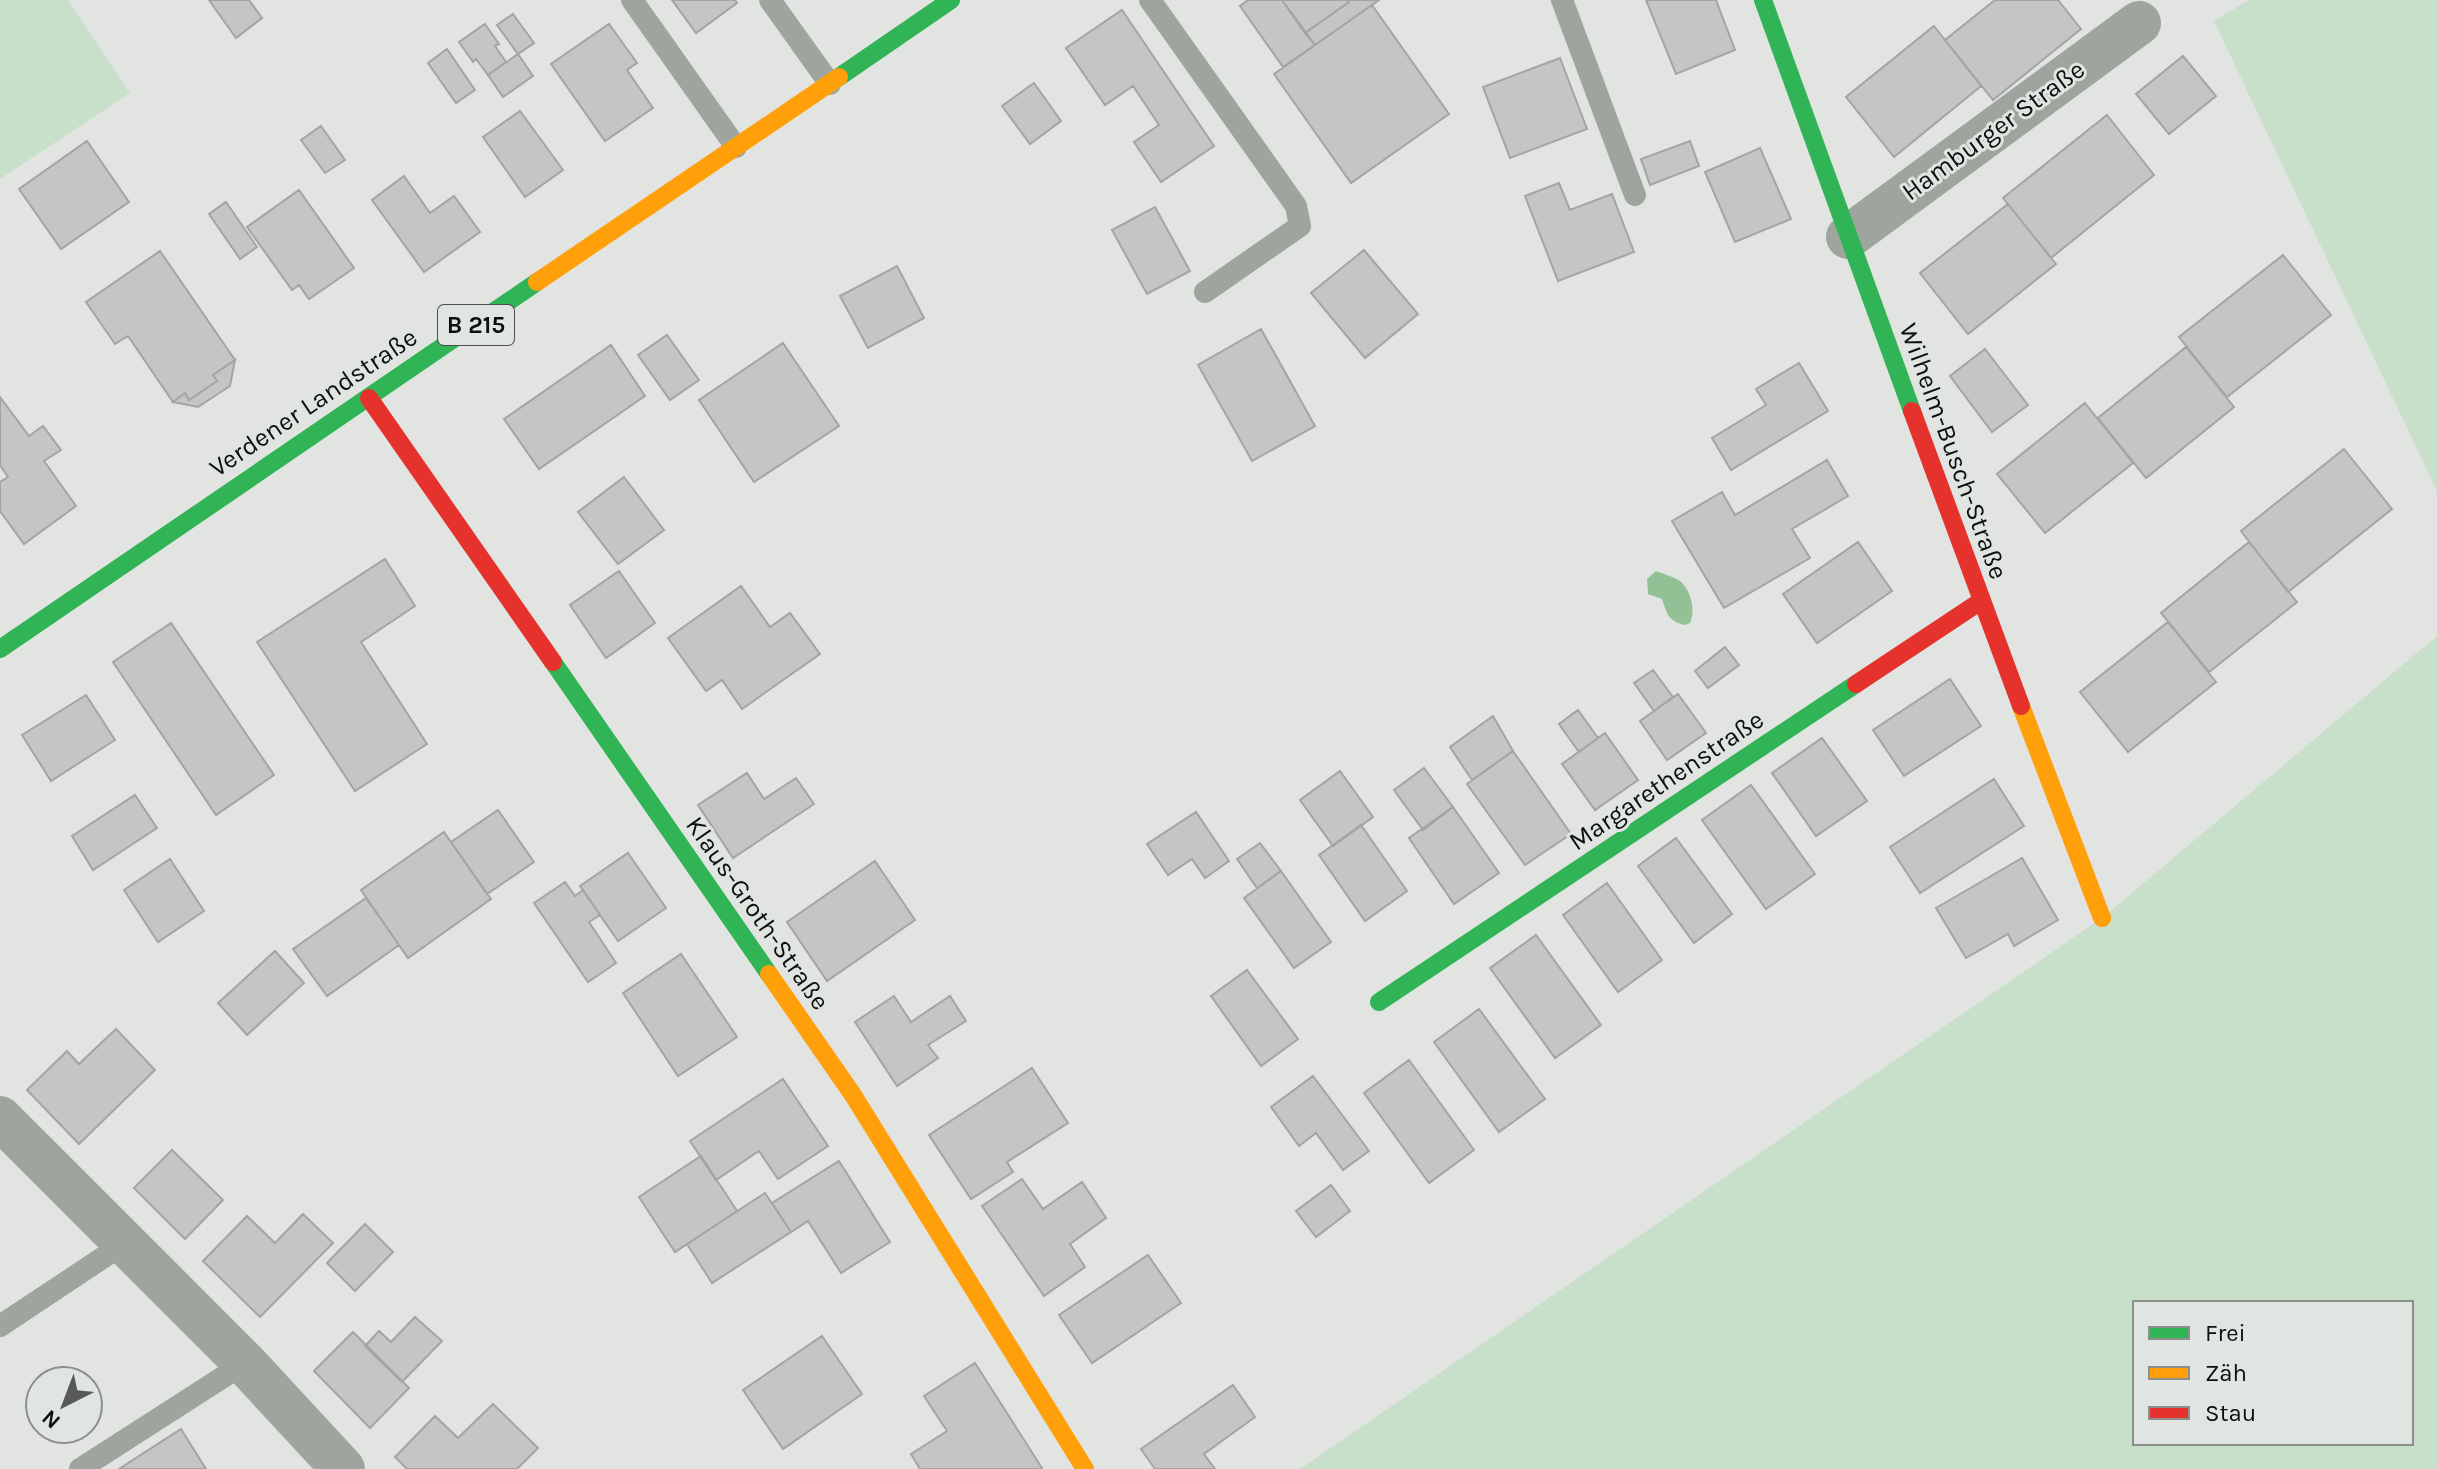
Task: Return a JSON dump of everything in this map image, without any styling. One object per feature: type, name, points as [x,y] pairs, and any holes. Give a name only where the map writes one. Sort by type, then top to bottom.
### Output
[{"type":"street","name":"Verdener Landstraße","points":[[1,646],[951,0]]},
{"type":"street","name":"Wilhelm-Busch-Straße","points":[[1763,0],[1981,601],[2102,918]]},
{"type":"street","name":"Hamburger Straße","points":[[1848,237],[2139,23]]},
{"type":"street","name":"Klaus-Groth-Straße","points":[[369,398],[853,1095],[1085,1469]]},
{"type":"street","name":"Margarethenstraße","points":[[1379,1002],[1981,601]]},
{"type":"street","points":[[0,1118],[245,1363],[343,1469]]},
{"type":"lane","points":[[632,0],[736,147]]},
{"type":"lane","points":[[770,0],[830,84]]},
{"type":"lane","points":[[1150,0],[1296,206],[1300,226],[1205,292]]},
{"type":"lane","points":[[1562,0],[1635,195]]},
{"type":"lane","points":[[0,1326],[125,1243]]},
{"type":"lane","points":[[80,1469],[245,1363]]},
{"type":"shaded area","points":[[0,0],[68,0],[130,93],[0,179]]},
{"type":"shaded area","points":[[2249,0],[2437,0],[2437,491],[2214,21]]},
{"type":"shaded area","points":[[1656,571],[1680,581],[1687,590],[1692,607],[1690,623],[1685,625],[1672,619],[1662,599],[1648,594],[1647,579]]},
{"type":"shaded area","points":[[2437,636],[2437,1469],[1300,1469],[2102,918]]},
{"type":"building","points":[[209,0],[249,0],[262,18],[236,38]]},
{"type":"building","points":[[672,0],[735,0],[737,3],[696,33]]},
{"type":"building","points":[[1248,0],[1282,0],[1315,45],[1283,67],[1240,6]]},
{"type":"building","points":[[1282,0],[1347,0],[1349,2],[1305,33]]},
{"type":"building","points":[[1347,0],[1379,0],[1315,45],[1305,33],[1349,2]]},
{"type":"building","points":[[1646,0],[1716,0],[1735,50],[1676,74]]},
{"type":"building","points":[[1995,0],[2058,0],[2081,29],[1993,100],[1945,40]]},
{"type":"building","points":[[1372,5],[1449,114],[1351,183],[1274,74]]},
{"type":"building","points":[[1122,10],[1214,146],[1161,182],[1134,142],[1159,125],[1133,86],[1105,105],[1066,48]]},
{"type":"building","points":[[513,14],[534,43],[518,54],[497,25]]},
{"type":"building","points":[[485,24],[499,44],[495,46],[506,62],[488,75],[476,59],[473,62],[459,42]]},
{"type":"building","points":[[609,24],[637,63],[627,70],[653,108],[605,141],[551,64]]},
{"type":"building","points":[[1934,26],[1981,86],[1894,157],[1846,97]]},
{"type":"building","points":[[447,49],[475,90],[456,103],[428,63]]},
{"type":"building","points":[[518,54],[533,76],[503,97],[488,75]]},
{"type":"building","points":[[2183,56],[2216,96],[2169,134],[2136,94]]},
{"type":"building","points":[[1560,58],[1587,129],[1510,158],[1483,87]]},
{"type":"building","points":[[1034,83],[1061,121],[1030,144],[1002,106]]},
{"type":"building","points":[[520,111],[563,170],[525,197],[483,137]]},
{"type":"building","points":[[2107,115],[2154,175],[2051,258],[2003,198]]},
{"type":"building","points":[[321,126],[345,160],[325,173],[301,140]]},
{"type":"building","points":[[87,141],[129,202],[61,249],[19,189]]},
{"type":"building","points":[[1690,141],[1699,166],[1650,185],[1641,159]]},
{"type":"building","points":[[1760,148],[1791,219],[1735,242],[1705,172]]},
{"type":"building","points":[[404,176],[430,213],[454,196],[480,232],[424,272],[372,200]]},
{"type":"building","points":[[1559,183],[1570,210],[1612,194],[1634,252],[1558,281],[1525,196]]},
{"type":"building","points":[[299,190],[354,268],[309,299],[299,285],[292,290],[247,227]]},
{"type":"building","points":[[226,202],[257,247],[240,259],[209,214]]},
{"type":"building","points":[[2008,204],[2056,264],[1968,334],[1920,273]]},
{"type":"building","points":[[1155,207],[1190,271],[1147,294],[1112,230]]},
{"type":"building","points":[[1364,250],[1418,314],[1365,358],[1311,293]]},
{"type":"building","points":[[160,251],[235,360],[213,375],[217,381],[189,400],[185,393],[173,402],[128,336],[115,344],[86,302]]},
{"type":"building","points":[[2283,255],[2331,315],[2227,397],[2179,337]]},
{"type":"building","points":[[897,266],[924,318],[868,348],[840,296]]},
{"type":"building","points":[[1261,329],[1315,426],[1252,461],[1198,365]]},
{"type":"building","points":[[667,335],[699,380],[670,400],[638,355]]},
{"type":"building","points":[[783,343],[839,426],[754,482],[699,400]]},
{"type":"building","points":[[611,345],[645,396],[539,469],[504,419]]},
{"type":"building","points":[[2186,347],[2234,407],[2146,478],[2098,418]]},
{"type":"building","points":[[1985,349],[2028,405],[1992,432],[1950,376]]},
{"type":"building","points":[[235,360],[230,386],[198,407],[173,402],[185,393],[189,400],[217,381],[213,375]]},
{"type":"building","points":[[1799,363],[1828,411],[1731,470],[1712,438],[1766,405],[1756,389]]},
{"type":"building","points":[[0,397],[29,436],[43,426],[61,450],[44,461],[76,506],[24,544],[0,511],[0,482],[8,477],[0,465]]},
{"type":"building","points":[[2085,403],[2133,463],[2045,533],[1997,474]]},
{"type":"building","points":[[2344,449],[2392,509],[2288,592],[2241,531]]},
{"type":"building","points":[[1827,460],[1848,496],[1792,529],[1810,558],[1724,608],[1672,521],[1722,492],[1735,515]]},
{"type":"building","points":[[624,477],[664,530],[618,564],[578,512]]},
{"type":"building","points":[[1858,542],[1892,591],[1817,643],[1783,594]]},
{"type":"building","points":[[2249,542],[2297,602],[2209,672],[2161,613]]},
{"type":"building","points":[[385,559],[415,606],[361,642],[427,744],[355,791],[257,642]]},
{"type":"building","points":[[619,571],[655,623],[606,658],[570,605]]},
{"type":"building","points":[[741,586],[770,627],[790,613],[820,654],[742,709],[722,680],[706,691],[668,638]]},
{"type":"building","points":[[2168,622],[2216,682],[2128,752],[2080,692]]},
{"type":"building","points":[[171,623],[274,775],[216,815],[113,662]]},
{"type":"building","points":[[1725,647],[1739,665],[1708,688],[1695,671]]},
{"type":"building","points":[[1653,670],[1673,697],[1654,711],[1634,683]]},
{"type":"building","points":[[1950,679],[1981,726],[1904,776],[1873,730]]},
{"type":"building","points":[[1678,694],[1706,733],[1667,760],[1640,721]]},
{"type":"building","points":[[86,695],[115,740],[51,781],[22,735]]},
{"type":"building","points":[[1578,710],[1598,738],[1579,752],[1559,724]]},
{"type":"building","points":[[1493,716],[1513,751],[1472,780],[1450,747]]},
{"type":"building","points":[[1605,733],[1638,780],[1595,810],[1562,764]]},
{"type":"building","points":[[1822,738],[1867,801],[1816,836],[1772,773]]},
{"type":"building","points":[[1513,751],[1571,834],[1525,865],[1467,784]]},
{"type":"building","points":[[1424,768],[1453,807],[1423,830],[1394,790]]},
{"type":"building","points":[[1340,771],[1373,817],[1333,846],[1300,800]]},
{"type":"building","points":[[747,773],[764,799],[796,778],[814,804],[733,858],[698,805]]},
{"type":"building","points":[[1994,779],[2024,826],[1920,893],[1890,847]]},
{"type":"building","points":[[1751,785],[1815,874],[1766,909],[1702,820]]},
{"type":"building","points":[[135,795],[157,828],[93,870],[72,836]]},
{"type":"building","points":[[1453,807],[1499,873],[1454,904],[1409,838]]},
{"type":"building","points":[[498,810],[534,862],[487,894],[451,842]]},
{"type":"building","points":[[1196,812],[1229,861],[1205,878],[1192,859],[1168,875],[1147,844]]},
{"type":"building","points":[[1361,825],[1407,891],[1365,921],[1319,855]]},
{"type":"building","points":[[444,832],[491,899],[408,958],[361,890]]},
{"type":"building","points":[[1676,838],[1732,914],[1694,943],[1638,866]]},
{"type":"building","points":[[1260,843],[1281,871],[1257,888],[1237,859]]},
{"type":"building","points":[[628,853],[666,908],[618,941],[580,886]]},
{"type":"building","points":[[2022,858],[2058,920],[2014,946],[2008,934],[1966,958],[1936,908]]},
{"type":"building","points":[[170,859],[204,911],[158,942],[124,890]]},
{"type":"building","points":[[875,861],[915,920],[827,981],[787,922]]},
{"type":"building","points":[[1281,871],[1331,942],[1294,968],[1244,898]]},
{"type":"building","points":[[565,882],[575,896],[583,890],[600,915],[589,922],[616,963],[588,982],[534,903]]},
{"type":"building","points":[[1607,883],[1662,960],[1618,992],[1563,915]]},
{"type":"building","points":[[366,898],[399,945],[327,996],[293,949]]},
{"type":"building","points":[[1536,935],[1601,1025],[1555,1058],[1490,968]]},
{"type":"building","points":[[275,951],[304,983],[247,1035],[218,1003]]},
{"type":"building","points":[[681,954],[737,1037],[678,1076],[623,993]]},
{"type":"building","points":[[1247,970],[1298,1039],[1261,1066],[1211,996]]},
{"type":"building","points":[[894,996],[911,1022],[950,996],[966,1021],[928,1045],[938,1058],[897,1086],[855,1022]]},
{"type":"building","points":[[1479,1009],[1545,1099],[1499,1132],[1434,1042]]},
{"type":"building","points":[[116,1029],[155,1070],[79,1144],[27,1090],[67,1051],[79,1064]]},
{"type":"building","points":[[1409,1060],[1474,1150],[1429,1183],[1364,1093]]},
{"type":"building","points":[[1032,1068],[1068,1123],[1007,1162],[1013,1172],[971,1199],[929,1135]]},
{"type":"building","points":[[1313,1076],[1369,1151],[1343,1170],[1316,1133],[1299,1146],[1271,1107]]},
{"type":"building","points":[[783,1079],[828,1146],[778,1179],[759,1151],[716,1180],[690,1141]]},
{"type":"building","points":[[172,1150],[223,1200],[185,1239],[134,1188]]},
{"type":"building","points":[[701,1156],[737,1211],[675,1252],[639,1197]]},
{"type":"building","points":[[839,1161],[890,1242],[841,1273],[808,1221],[791,1232],[772,1203]]},
{"type":"building","points":[[1022,1179],[1043,1209],[1082,1182],[1106,1218],[1070,1244],[1085,1267],[1044,1296],[982,1206]]},
{"type":"building","points":[[1331,1185],[1350,1211],[1316,1237],[1296,1211]]},
{"type":"building","points":[[765,1193],[791,1232],[712,1283],[687,1244]]},
{"type":"building","points":[[303,1214],[333,1243],[260,1317],[203,1261],[247,1216],[275,1243]]},
{"type":"building","points":[[365,1224],[393,1252],[355,1291],[327,1263]]},
{"type":"building","points":[[1148,1255],[1181,1303],[1092,1363],[1059,1315]]},
{"type":"building","points":[[415,1317],[442,1341],[402,1382],[365,1346],[379,1331],[391,1342]]},
{"type":"building","points":[[353,1332],[409,1388],[370,1428],[314,1371]]},
{"type":"building","points":[[822,1336],[862,1394],[783,1449],[743,1390]]},
{"type":"building","points":[[975,1363],[1041,1469],[920,1469],[911,1454],[947,1431],[924,1396]]},
{"type":"building","points":[[1233,1385],[1255,1417],[1204,1454],[1215,1469],[1155,1469],[1141,1449]]},
{"type":"building","points":[[493,1404],[538,1448],[517,1469],[407,1469],[395,1457],[435,1416],[458,1438]]},
{"type":"building","points":[[181,1429],[206,1469],[119,1469]]},
{"type":"traffic: fast","points":[[839,77],[951,0]]},
{"type":"traffic: fast","points":[[1763,0],[1912,411]]},
{"type":"traffic: fast","points":[[0,649],[537,282]]},
{"type":"traffic: fast","points":[[553,662],[769,974]]},
{"type":"traffic: fast","points":[[1379,1002],[1856,684]]},
{"type":"traffic: slow","points":[[537,282],[839,77]]},
{"type":"traffic: slow","points":[[2021,706],[2102,918]]},
{"type":"traffic: slow","points":[[769,974],[853,1095],[1085,1469]]},
{"type":"traffic: jam","points":[[369,398],[553,662]]},
{"type":"traffic: jam","points":[[1912,411],[2021,706]]},
{"type":"traffic: jam","points":[[1856,684],[1981,601]]}]
